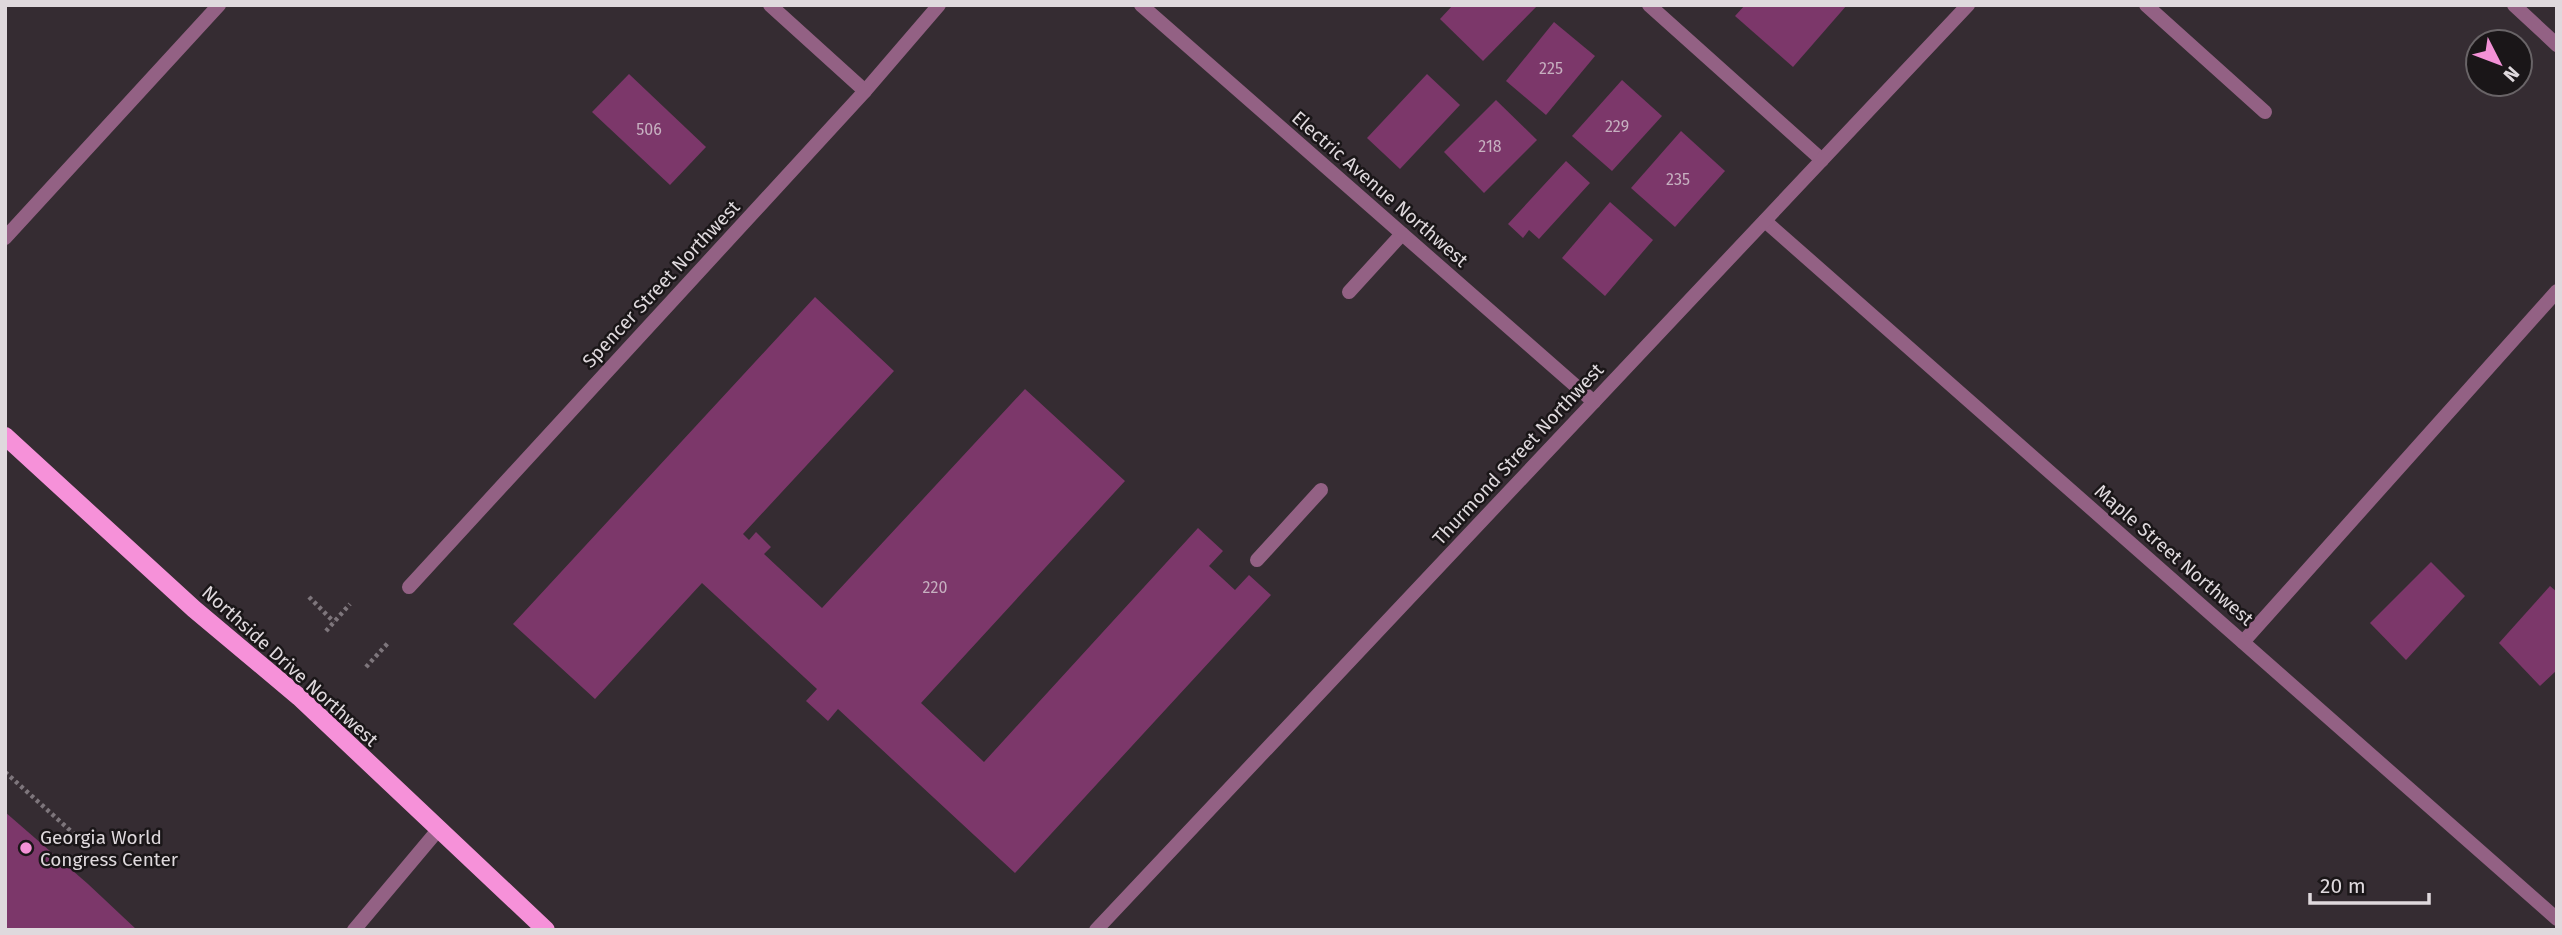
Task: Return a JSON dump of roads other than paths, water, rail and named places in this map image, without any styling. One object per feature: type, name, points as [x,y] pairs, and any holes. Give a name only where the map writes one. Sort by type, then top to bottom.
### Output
[{"type":"main road","name":"Northside Drive Northwest","points":[[5,436],[194,609],[299,697],[545,930]]},
{"type":"street","points":[[5,238],[219,5]]},
{"type":"street","points":[[770,5],[865,91]]},
{"type":"street","name":"Spencer Street Northwest","points":[[409,587],[865,91],[939,5]]},
{"type":"street","name":"Electric Avenue Northwest","points":[[1141,5],[1594,402]]},
{"type":"street","points":[[1649,5],[1822,160]]},
{"type":"street","name":"Thurmond Street Northwest","points":[[1096,930],[1968,5]]},
{"type":"street","points":[[2146,5],[2265,112]]},
{"type":"street","points":[[2514,5],[2557,45]]},
{"type":"street","name":"Maple Street Northwest","points":[[1765,221],[2555,915]]},
{"type":"street","points":[[1349,292],[1402,234]]},
{"type":"street","points":[[2243,642],[2557,291]]},
{"type":"street","points":[[1256,560],[1321,490]]},
{"type":"street","points":[[354,930],[438,830]]},
{"type":"place","name":"Georgia World Congress Center","points":[[26,848]]}]
